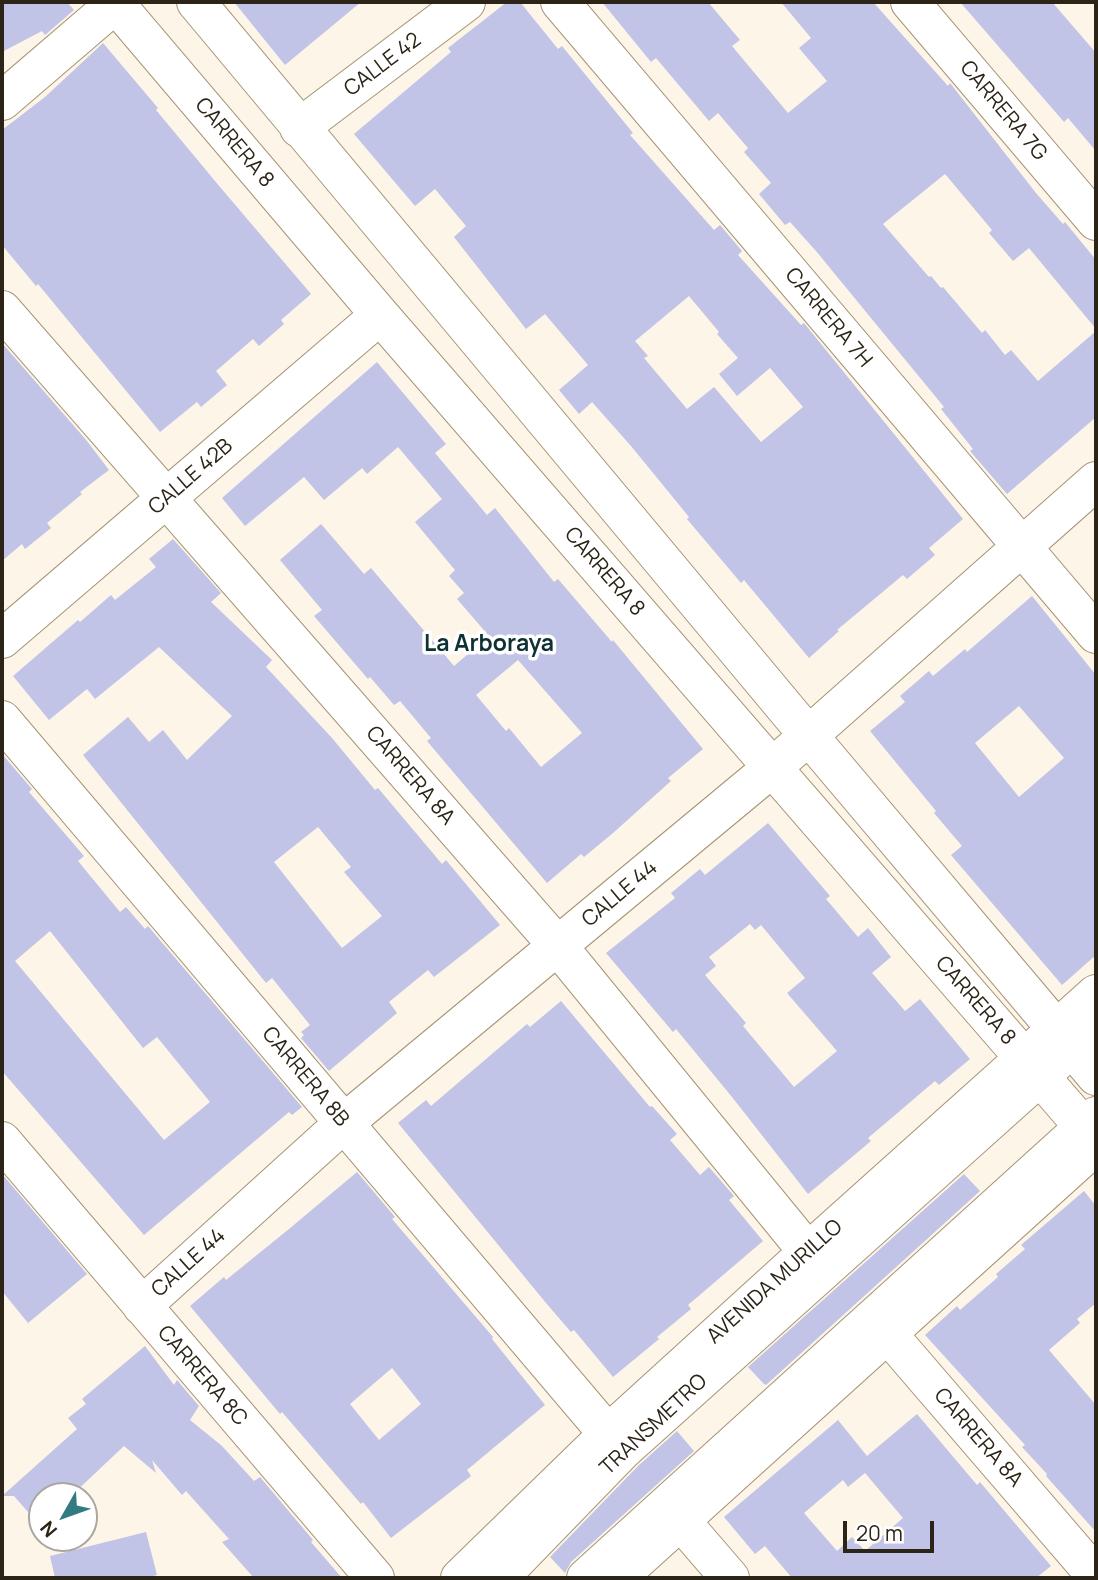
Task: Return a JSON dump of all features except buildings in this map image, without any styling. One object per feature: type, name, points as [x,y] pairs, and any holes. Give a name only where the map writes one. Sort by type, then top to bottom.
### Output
[{"type":"street","name":"CARRERA 8","points":[[196,2],[808,734],[1075,1034],[1096,1076]]},
{"type":"street","name":"CALLE 42","points":[[299,128],[466,2]]},
{"type":"street","name":"CARRERA 7H","points":[[560,2],[1096,634]]},
{"type":"street","name":"CARRERA 7G","points":[[910,2],[1096,221]]},
{"type":"street","name":"CARRERA 8","points":[[115,3],[380,315],[1032,1068],[1093,1132]]},
{"type":"street","points":[[2,101],[115,3]]},
{"type":"street","name":"CARRERA 8A","points":[[2,310],[557,945],[808,1252]]},
{"type":"street","name":"CALLE 42B","points":[[2,639],[380,315]]},
{"type":"street","name":"CALLE 44","points":[[142,1306],[344,1123],[773,767],[1096,481]]},
{"type":"street","name":"CARRERA 8B","points":[[2,720],[608,1434]]},
{"type":"street","name":"AVENIDA MURILLO","points":[[460,1578],[608,1434],[808,1252],[1075,1034],[1096,994]]},
{"type":"street","name":"TRANSMETRO","points":[[499,1578],[623,1450],[1032,1068]]},
{"type":"street","points":[[617,1578],[887,1333],[1093,1132]]},
{"type":"street","points":[[586,1578],[1093,1132]]},
{"type":"street","name":"CARRERA 8C","points":[[2,1141],[375,1578]]},
{"type":"street","name":"CARRERA 8A","points":[[887,1333],[1096,1577]]},
{"type":"street","points":[[680,1520],[730,1578]]},
{"type":"district","name":"La Arboraya","points":[[489,645]]}]
